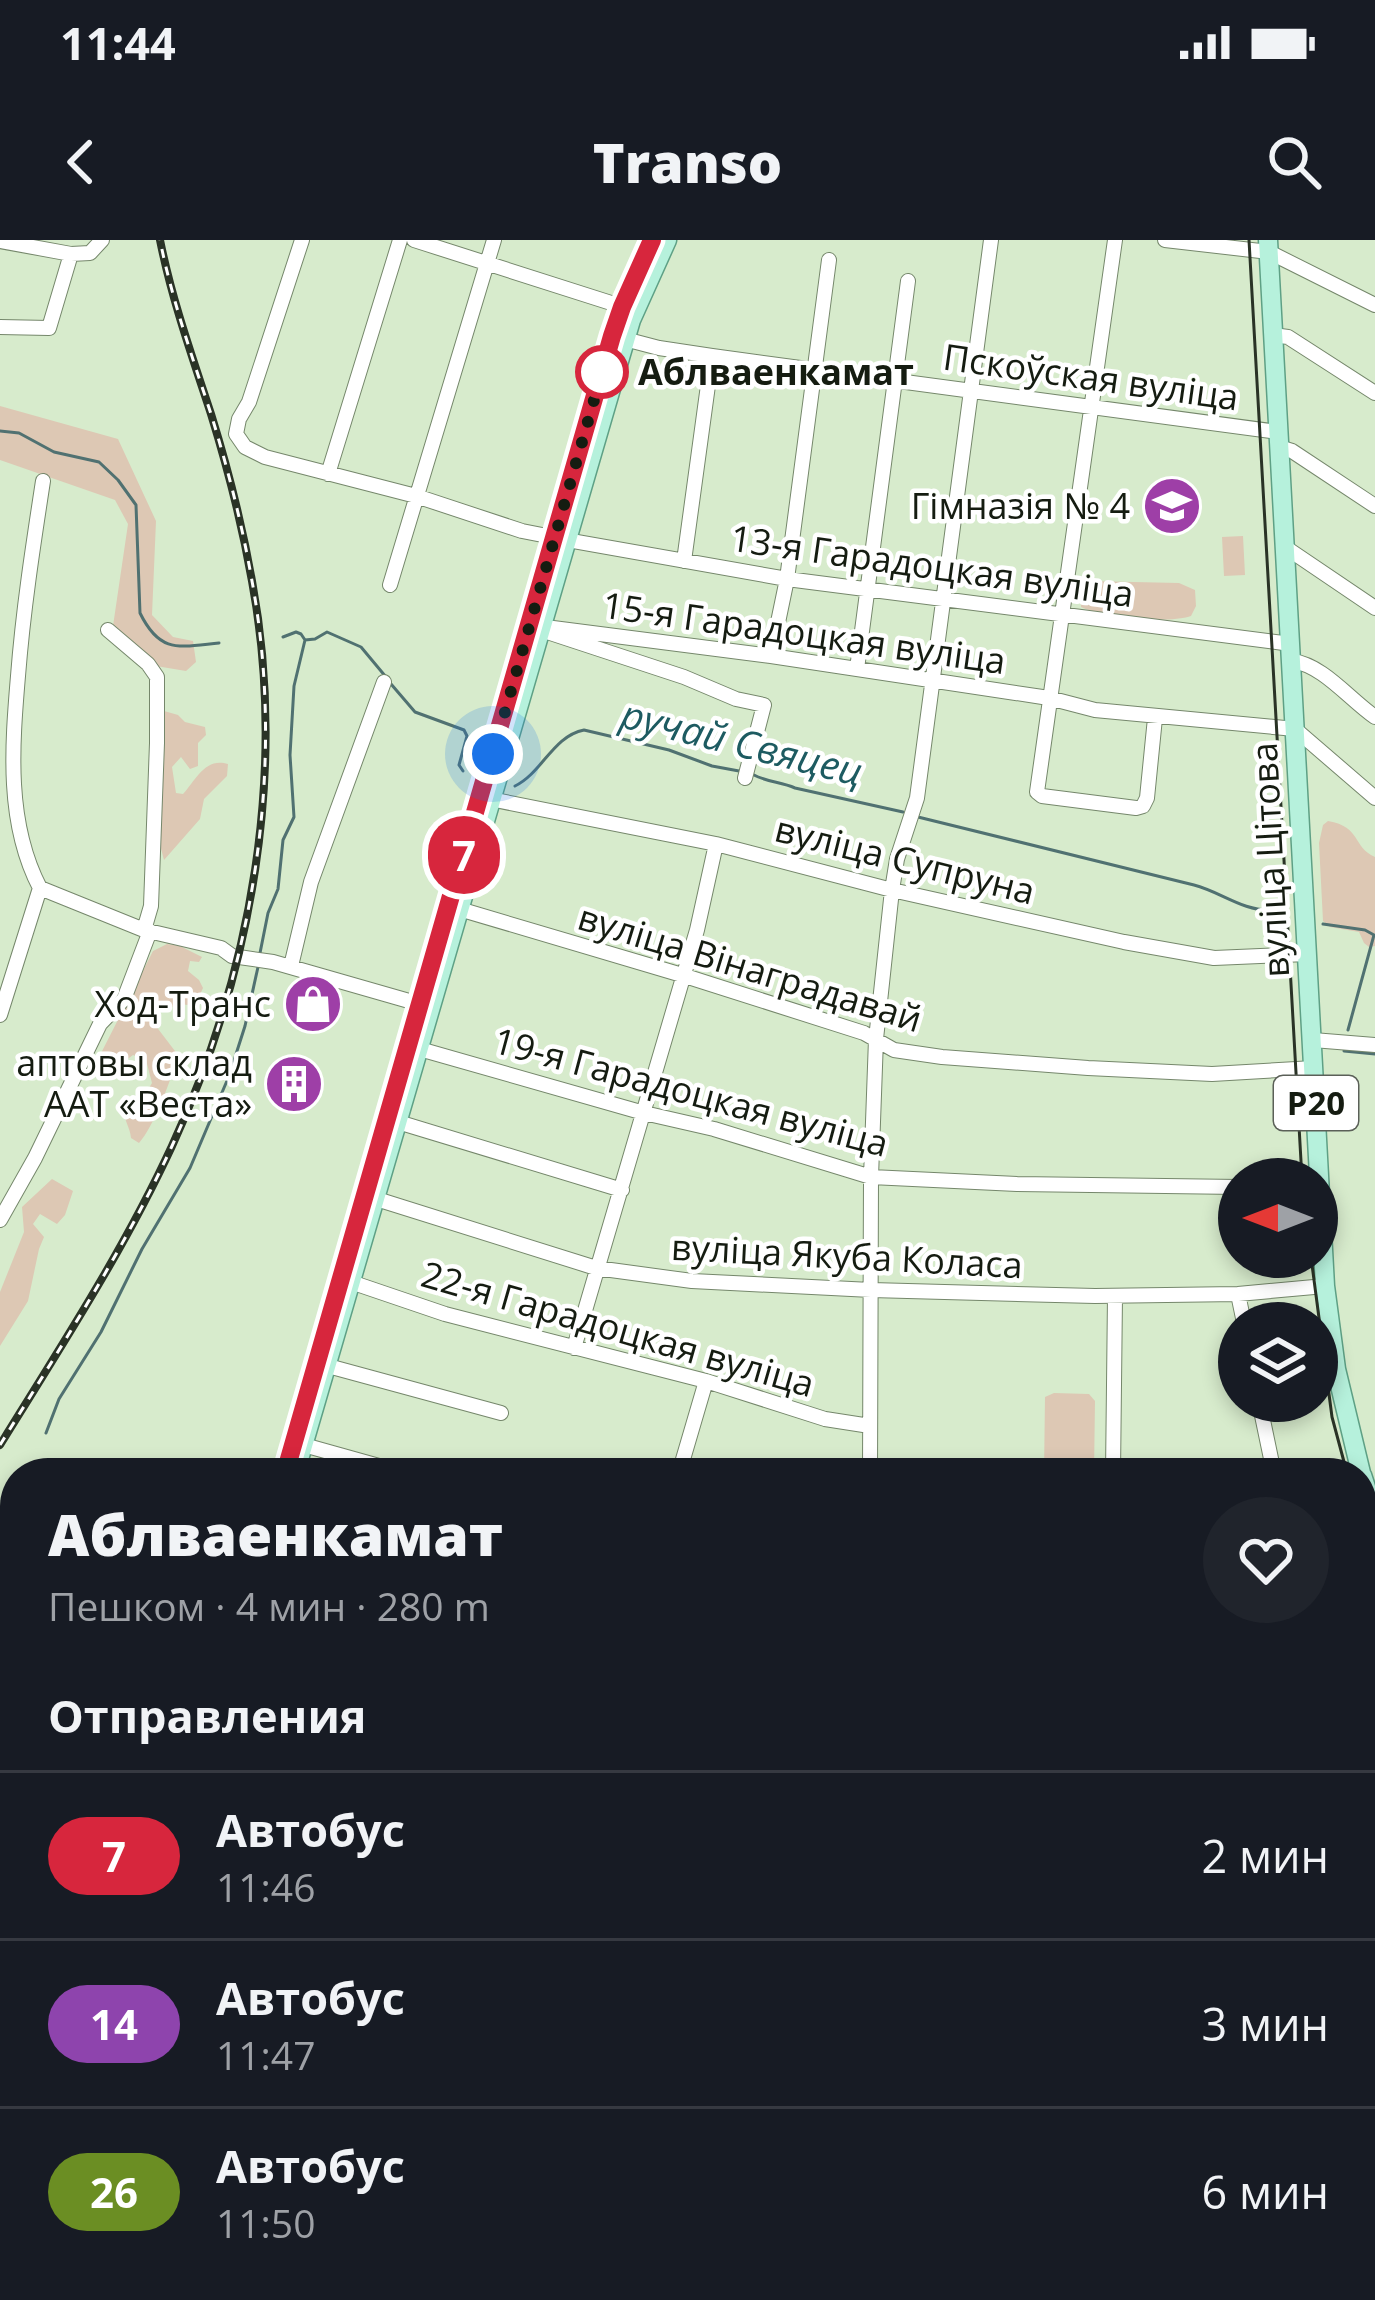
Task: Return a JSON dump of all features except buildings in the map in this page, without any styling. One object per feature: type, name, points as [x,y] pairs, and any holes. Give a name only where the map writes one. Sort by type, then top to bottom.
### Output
[{"type":"main road","points":[[292,1458],[619,338],[652,240]]},
{"type":"main road","points":[[628,309],[667,240]]},
{"type":"main road","name":"вуліца Цітова","points":[[1268,246],[1318,1158]]},
{"type":"main road","name":"вуліца Цітова","points":[[1325,1278],[1336,1369],[1358,1458]]},
{"type":"main road","points":[[297,1458],[298,1444]]},
{"type":"street","points":[[0,241],[71,254],[90,253],[102,240]]},
{"type":"street","name":"13-я Гарадоцкая вуліца","points":[[302,240],[249,402],[238,418],[236,434],[244,447],[265,457],[416,496],[522,531],[787,579],[1064,614],[1291,652]]},
{"type":"street","points":[[328,474],[400,240]]},
{"type":"street","points":[[414,240],[628,309]]},
{"type":"street","points":[[390,585],[494,240]]},
{"type":"street","points":[[870,1458],[876,1040],[897,860],[917,797],[991,240]]},
{"type":"street","points":[[1115,240],[1037,792],[1144,806],[1155,718]]},
{"type":"street","points":[[1165,240],[1268,246],[1375,305]]},
{"type":"street","points":[[0,327],[49,328],[71,254]]},
{"type":"street","points":[[771,656],[787,579],[829,260]]},
{"type":"street","points":[[856,669],[908,281]]},
{"type":"street","points":[[1273,335],[1288,337],[1375,392]]},
{"type":"street","name":"Пскоўская вуліца","points":[[619,338],[659,348],[1090,407],[1279,439]]},
{"type":"street","points":[[684,561],[712,356]]},
{"type":"street","points":[[1279,439],[1375,506]]},
{"type":"street","points":[[0,1015],[40,888],[26,850],[6,745],[43,481]]},
{"type":"street","points":[[1286,548],[1375,608]]},
{"type":"street","name":"15-я Гарадоцкая вуліца","points":[[535,627],[933,680],[1095,710],[1295,729]]},
{"type":"street","name":"15-я Гарадоцкая вуліца","points":[[535,627],[764,705],[747,773]]},
{"type":"street","points":[[0,1220],[100,1024],[124,999],[147,930],[158,743],[157,677],[108,630]]},
{"type":"street","points":[[1291,652],[1318,668],[1375,717]]},
{"type":"street","points":[[291,966],[311,882],[384,682]]},
{"type":"street","points":[[1295,729],[1375,798]]},
{"type":"street","name":"вуліца Супруна","points":[[486,799],[716,844],[892,890],[1124,942],[1214,958],[1308,954]]},
{"type":"street","points":[[574,1348],[697,930],[716,844]]},
{"type":"street","points":[[40,888],[147,930],[221,948],[232,956],[291,966],[425,1005]]},
{"type":"street","name":"вуліца Вінаградавай","points":[[454,908],[864,1033],[893,1050],[1212,1074],[1314,1068]]},
{"type":"street","points":[[1313,1040],[1375,1045]]},
{"type":"street","name":"19-я Гарадоцкая вуліца","points":[[414,1048],[872,1177],[1218,1187]]},
{"type":"street","points":[[393,1120],[622,1190]]},
{"type":"street","name":"вуліца Якуба Коласа","points":[[371,1197],[596,1268],[692,1281],[1115,1296],[1238,1294],[1325,1286]]},
{"type":"street","name":"22-я Гарадоцкая вуліца","points":[[346,1281],[445,1314],[706,1381],[825,1419],[870,1426]]},
{"type":"street","points":[[1238,1294],[1240,1302]]},
{"type":"street","points":[[1113,1458],[1115,1296]]},
{"type":"street","points":[[322,1364],[501,1414]]},
{"type":"street","points":[[683,1458],[706,1381]]},
{"type":"street","points":[[1263,1422],[1271,1458]]},
{"type":"street","points":[[298,1444],[349,1458]]},
{"type":"shaded area","points":[[0,406],[118,439],[156,521],[152,615],[173,637],[193,641],[196,662],[186,671],[150,665],[113,626],[128,524],[115,500],[0,460]]},
{"type":"shaded area","points":[[1243,536],[1245,575],[1224,576],[1222,537]]},
{"type":"shaded area","points":[[1088,581],[1179,583],[1195,590],[1196,606],[1191,616],[1180,618],[1105,614],[1081,607],[1080,588]]},
{"type":"shaded area","points":[[164,711],[205,727],[206,735],[198,743],[198,766],[190,769],[181,757],[172,767],[176,793],[183,794],[207,767],[228,764],[227,776],[204,799],[200,819],[164,860],[159,841]]},
{"type":"shaded area","points":[[1328,821],[1352,832],[1375,857],[1375,946],[1364,943],[1359,932],[1330,927],[1323,921],[1319,843]]},
{"type":"shaded area","points":[[167,944],[202,957],[199,962],[190,961],[188,971],[203,988],[197,1001],[187,1005],[178,1003],[167,1010],[153,1006],[149,1017],[178,1055],[156,1114],[139,1143],[131,1138],[124,1110],[142,1100],[152,1083],[146,1060],[133,1055],[125,1061],[119,1078],[95,1065],[153,951]]},
{"type":"shaded area","points":[[52,1179],[73,1191],[57,1224],[40,1214],[33,1224],[44,1237],[28,1301],[0,1346],[0,1292],[24,1232],[22,1207]]},
{"type":"shaded area","points":[[1089,1394],[1095,1401],[1094,1458],[1044,1458],[1045,1397]]},
{"type":"waterway","name":"ручай Свяцец","points":[[0,431],[19,433],[54,452],[99,462],[118,480],[136,505],[140,613],[147,626],[172,645],[219,643]]},
{"type":"waterway","name":"ручай Свяцец","points":[[283,637],[296,632],[305,640],[315,639],[327,632],[361,647],[386,677]]},
{"type":"waterway","points":[[260,953],[278,889],[283,840],[294,817],[290,755],[294,686],[305,640]]},
{"type":"waterway","name":"ручай Свяцец","points":[[391,684],[415,712],[464,730],[467,736],[459,765],[463,771]]},
{"type":"waterway","name":"ручай Свяцец","points":[[515,786],[564,739],[584,730],[739,771]]},
{"type":"waterway","name":"ручай Свяцец","points":[[754,775],[903,812]]},
{"type":"waterway","name":"ручай Свяцец","points":[[918,817],[1194,885],[1251,908],[1270,910]]},
{"type":"waterway","name":"ручай Свяцец","points":[[1323,924],[1374,935],[1348,1030]]},
{"type":"waterway","points":[[46,1433],[59,1399],[190,1168],[229,1076],[258,967]]},
{"type":"waterway","points":[[1344,1051],[1375,1054]]},
{"type":"tram line","points":[[1249,240],[1301,1158]]},
{"type":"tram line","points":[[1314,1278],[1332,1417],[1343,1458]]},
{"type":"railway","points":[[0,1445],[112,1261],[172,1146],[223,1011],[255,870],[266,725],[252,581],[229,476],[160,240]]},
{"type":"bus line","name":"7","points":[[289,1458],[612,336],[652,240]]},
{"type":"place","name":"Аблваенкамат","points":[[602,372]]},
{"type":"place","name":"Гімназія № 4","points":[[1172,506]]},
{"type":"place","name":"Ход-Транс","points":[[313,1004]]},
{"type":"place","name":"аптовы склад ААТ «Веста»","points":[[294,1084]]},
{"type":"route","points":[[493,754],[602,372]]}]
